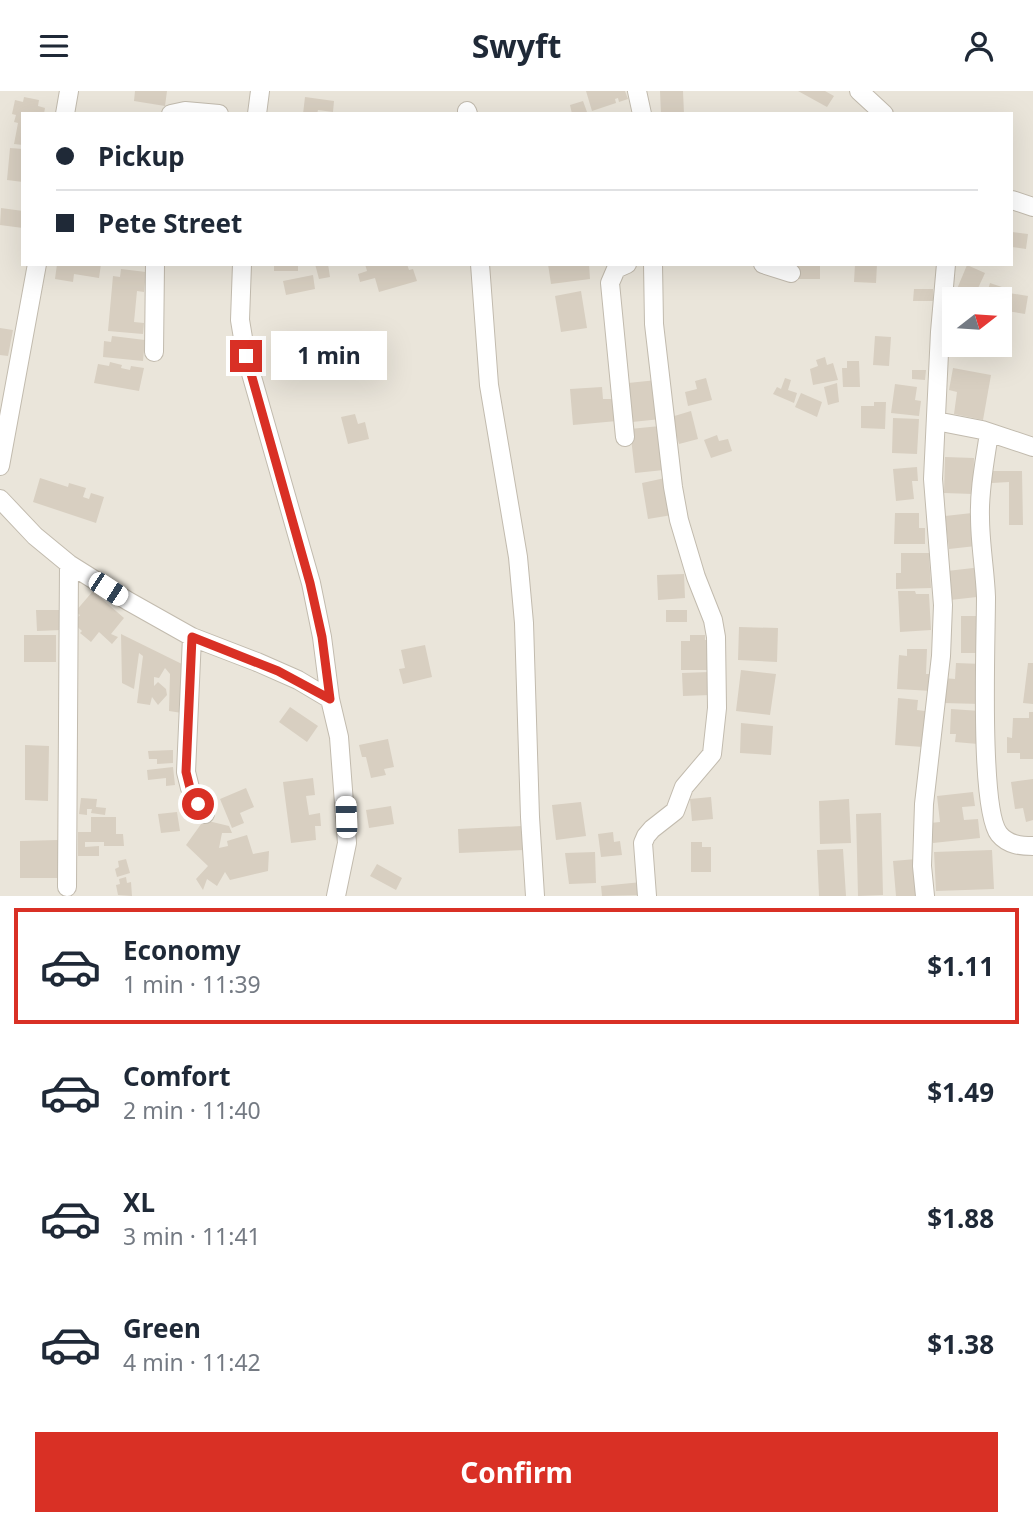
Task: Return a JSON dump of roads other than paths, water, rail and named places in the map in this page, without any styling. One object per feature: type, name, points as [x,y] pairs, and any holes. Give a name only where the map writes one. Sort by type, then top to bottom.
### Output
[{"type":"street","points":[[65,112],[69,91]]},
{"type":"street","points":[[257,112],[260,91]]},
{"type":"street","points":[[637,91],[642,112]]},
{"type":"street","points":[[859,91],[882,112]]},
{"type":"street","points":[[1013,200],[1033,207]]},
{"type":"street","points":[[0,466],[37,266]]},
{"type":"street","points":[[153,352],[155,266]]},
{"type":"street","points":[[242,266],[240,320],[246,356],[310,583],[339,737],[347,843],[336,896]]},
{"type":"street","points":[[480,266],[489,384],[518,557],[524,623],[535,896]]},
{"type":"street","points":[[623,266],[616,269],[610,283],[625,437]]},
{"type":"street","points":[[647,896],[643,843],[646,836],[675,811],[684,787],[712,754],[717,708],[716,637],[713,620],[696,577],[679,520],[673,487],[654,324],[653,266]]},
{"type":"street","points":[[769,266],[791,273]]},
{"type":"street","points":[[925,896],[922,866],[923,804],[941,656],[943,605],[933,479],[946,266]]},
{"type":"street","points":[[936,421],[989,433],[1033,447]]},
{"type":"street","points":[[989,433],[979,518],[986,594],[988,790],[993,823],[999,834],[1010,843],[1033,846]]},
{"type":"street","points":[[0,499],[35,536],[69,564],[128,601],[192,637],[278,671],[330,699]]},
{"type":"street","points":[[66,887],[69,564]]},
{"type":"street","points":[[192,637],[186,772],[190,788],[205,814]]}]
